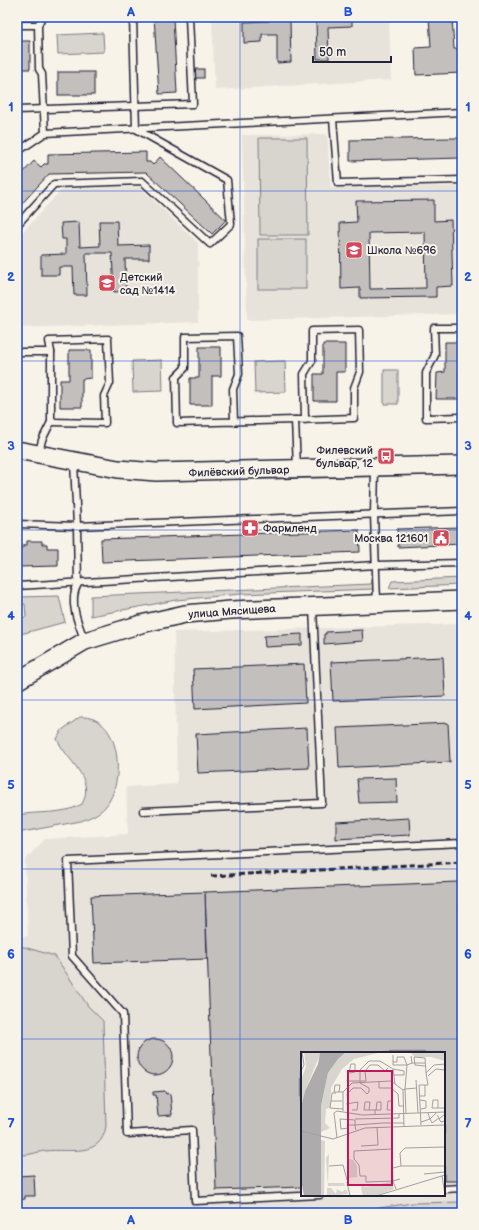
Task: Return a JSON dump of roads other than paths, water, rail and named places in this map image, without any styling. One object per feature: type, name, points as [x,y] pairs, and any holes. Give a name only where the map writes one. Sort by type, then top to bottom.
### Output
[{"type":"street","name":"Филёвский бульвар","points":[[17,450],[118,469],[156,472],[462,465]]},
{"type":"street","name":"улица Мясищева","points":[[17,681],[85,641],[141,624],[185,614],[313,606],[462,600]]},
{"type":"lane","points":[[25,17],[25,25]]},
{"type":"lane","points":[[42,17],[38,25],[39,69],[42,74],[45,133]]},
{"type":"lane","points":[[133,17],[134,107],[136,129]]},
{"type":"lane","points":[[17,110],[193,104],[189,17]]},
{"type":"lane","points":[[17,25],[38,25]]},
{"type":"lane","points":[[17,152],[45,133],[462,112]]},
{"type":"lane","points":[[333,119],[338,183],[462,180]]},
{"type":"lane","points":[[17,225],[54,184],[142,181],[210,244],[231,224],[227,180],[136,129]]},
{"type":"lane","points":[[462,328],[434,328],[435,355],[426,373],[426,418],[462,417]]},
{"type":"lane","points":[[234,422],[233,389],[239,374],[238,336],[185,337],[185,368],[176,377],[177,423],[234,422],[305,420],[354,418],[354,388],[360,372],[359,330],[312,331],[312,361],[304,374],[305,420]]},
{"type":"lane","points":[[39,454],[42,440],[51,422],[49,341],[108,339],[110,383],[104,396],[105,423],[51,422]]},
{"type":"lane","points":[[17,352],[50,352]]},
{"type":"lane","points":[[295,420],[297,469]]},
{"type":"lane","points":[[74,461],[78,584],[73,592],[78,622],[85,641]]},
{"type":"lane","points":[[375,467],[374,514],[377,603]]},
{"type":"lane","points":[[17,524],[77,526],[462,511]]},
{"type":"lane","points":[[17,586],[78,584],[376,565],[462,563]]},
{"type":"lane","points":[[143,811],[322,803],[313,606]]},
{"type":"lane","points":[[301,1196],[195,1201],[192,1130],[127,1134],[123,1014],[72,956],[68,861],[462,843]]},
{"type":"lane","points":[[445,1189],[462,1188]]},
{"type":"railway","points":[[211,876],[462,862]]},
{"type":"place","name":"Школа №696","points":[[354,250]]},
{"type":"place","name":"Детский сад №1414","points":[[107,283]]},
{"type":"place","name":"Филевский бульвар, 12","points":[[386,456]]},
{"type":"place","name":"Фармленд","points":[[250,528]]},
{"type":"place","name":"Москва 121601","points":[[441,538]]}]
